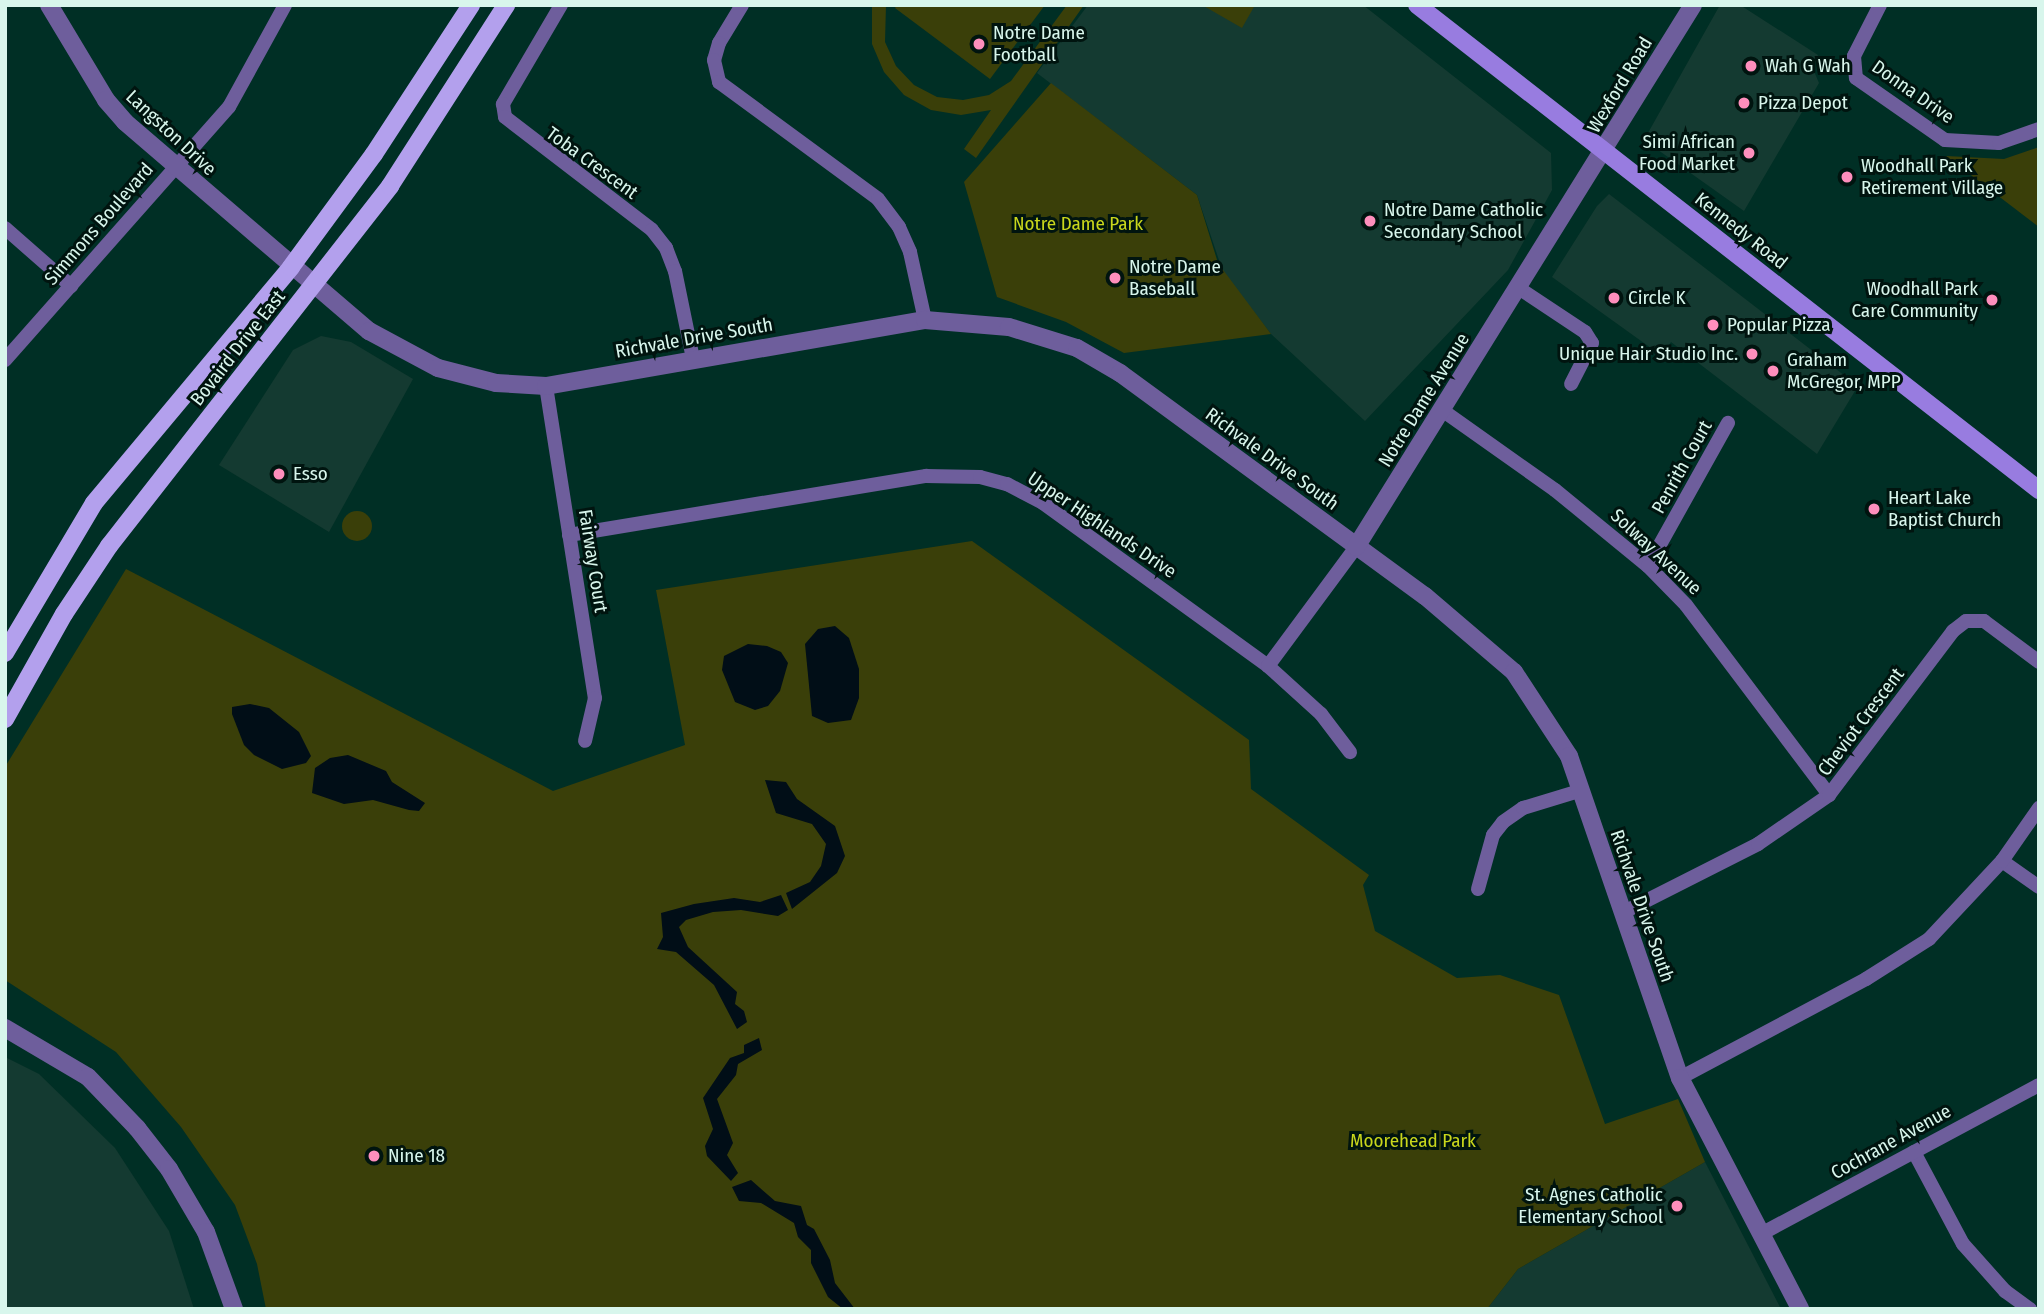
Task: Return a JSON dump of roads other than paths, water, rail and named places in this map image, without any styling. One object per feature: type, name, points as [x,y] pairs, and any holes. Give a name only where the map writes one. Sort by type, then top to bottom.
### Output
[{"type":"main road","name":"Bovaird Drive East","points":[[5,653],[94,503],[292,267],[374,154],[471,5]]},
{"type":"main road","name":"Bovaird Drive East","points":[[5,719],[64,614],[109,546],[314,286],[411,154],[506,5]]},
{"type":"main road","name":"Kennedy Road","points":[[1417,5],[2039,490]]},
{"type":"street","name":"Langston Drive","points":[[49,5],[106,100],[174,166],[314,286]]},
{"type":"street","name":"Simmons Boulevard","points":[[5,360],[229,107],[285,5]]},
{"type":"street","name":"Toba Crescent","points":[[561,5],[503,104],[505,117],[652,230],[666,248],[675,271],[693,359]]},
{"type":"street","points":[[742,5],[719,43],[714,60],[719,82],[877,199],[899,227],[911,252],[925,320]]},
{"type":"street","name":"Wexford Road","points":[[1606,151],[1693,5]]},
{"type":"street","name":"Donna Drive","points":[[1880,5],[1854,56],[1856,78],[1945,140],[1999,143],[2039,129]]},
{"type":"street","name":"Notre Dame Avenue","points":[[1268,666],[1356,547],[1606,151]]},
{"type":"street","points":[[5,228],[71,286]]},
{"type":"street","name":"Richvale Drive South","points":[[314,286],[369,331],[438,368],[496,383],[547,386],[925,320],[1009,327],[1077,348],[1120,373],[1425,596],[1514,672],[1556,732],[1624,912],[1680,1077],[1800,1309]]},
{"type":"street","points":[[1520,289],[1585,332],[1592,343],[1571,384]]},
{"type":"street","name":"Fairway Court","points":[[547,386],[595,698],[585,741]]},
{"type":"street","name":"Solway Avenue","points":[[1442,410],[1555,490],[1648,566],[1686,605],[1829,795]]},
{"type":"street","name":"Penrith Court","points":[[1648,566],[1728,423]]},
{"type":"street","name":"Upper Highlands Drive","points":[[569,535],[926,476],[980,477],[1007,484],[1043,503],[1268,666],[1321,714],[1350,752]]},
{"type":"street","name":"Cheviot Crescent","points":[[1624,912],[1758,844],[1829,795],[1953,631],[1966,621],[1984,621],[2039,662]]},
{"type":"street","points":[[1478,889],[1493,835],[1503,822],[1523,808],[1579,791]]},
{"type":"street","points":[[1680,1077],[1866,979],[1929,939],[2002,861],[2039,808]]},
{"type":"street","points":[[2002,861],[2039,887]]},
{"type":"street","points":[[5,1028],[88,1077],[137,1128],[169,1169],[206,1231],[234,1309]]},
{"type":"street","name":"Cochrane Avenue","points":[[1762,1234],[2039,1084]]},
{"type":"street","points":[[1914,1152],[1963,1244],[2005,1291],[2030,1309]]},
{"type":"place","name":"Notre Dame Football","points":[[979,44]]},
{"type":"place","name":"Wah G Wah","points":[[1751,66]]},
{"type":"place","name":"Pizza Depot","points":[[1744,103]]},
{"type":"place","name":"Simi African Food Market","points":[[1749,153]]},
{"type":"place","name":"Woodhall Park Retirement Village","points":[[1847,177]]},
{"type":"place","name":"Notre Dame Catholic Secondary School","points":[[1370,221]]},
{"type":"place","name":"Notre Dame Baseball","points":[[1115,278]]},
{"type":"place","name":"Circle K","points":[[1614,298]]},
{"type":"place","name":"Woodhall Park Care Community","points":[[1992,300]]},
{"type":"place","name":"Popular Pizza","points":[[1713,325]]},
{"type":"place","name":"Unique Hair Studio Inc.","points":[[1752,354]]},
{"type":"place","name":"Graham McGregor, MPP","points":[[1773,371]]},
{"type":"place","name":"Esso","points":[[279,474]]},
{"type":"place","name":"Heart Lake Baptist Church","points":[[1874,509]]},
{"type":"place","name":"Nine 18","points":[[374,1156]]},
{"type":"place","name":"St. Agnes Catholic Elementary School","points":[[1677,1206]]},
{"type":"park label","name":"Notre Dame Park","points":[[1078,224]]},
{"type":"park label","name":"Moorehead Park","points":[[1413,1141]]}]
